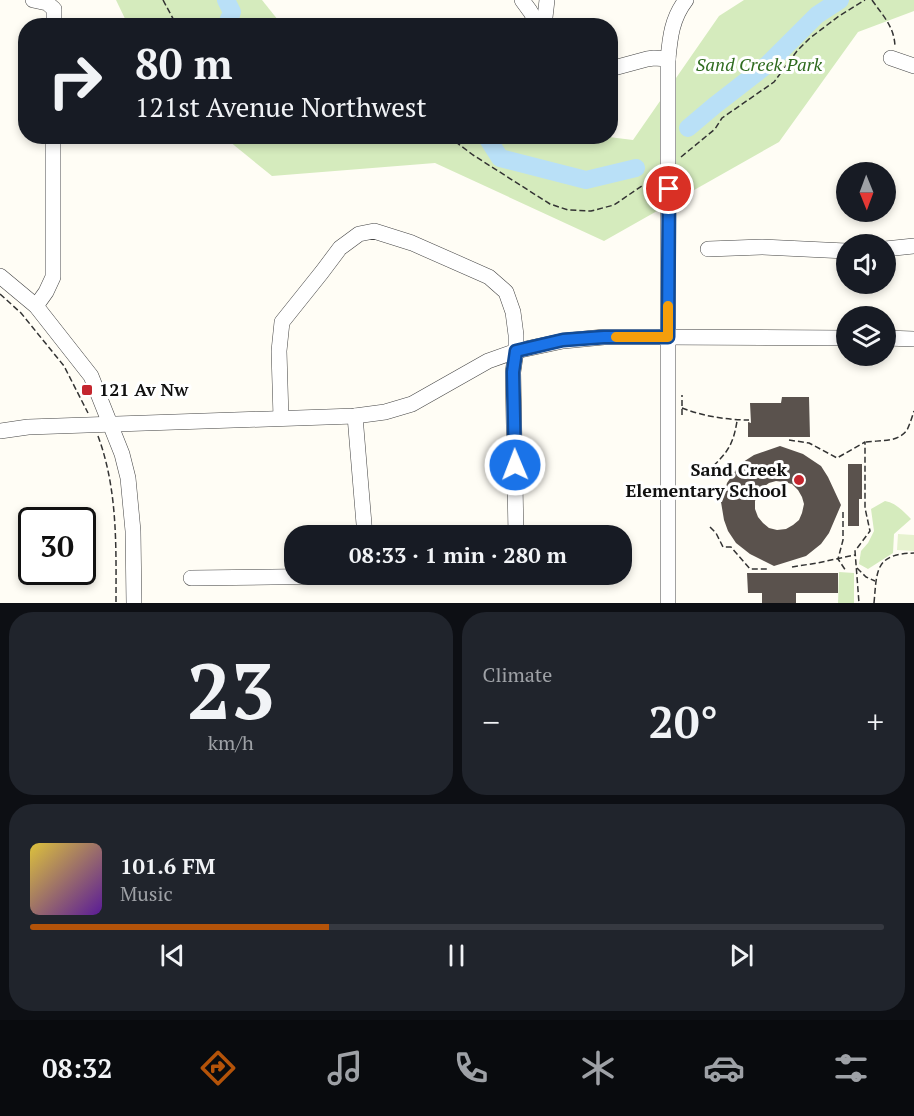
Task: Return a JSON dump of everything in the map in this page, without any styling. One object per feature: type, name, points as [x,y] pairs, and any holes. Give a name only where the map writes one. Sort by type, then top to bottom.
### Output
[{"type":"street","points":[[33,0],[47,3],[54,9],[54,18]]},
{"type":"street","points":[[522,0],[534,18]]},
{"type":"street","points":[[545,18],[547,0]]},
{"type":"street","points":[[668,603],[668,59],[671,29],[679,9],[686,0]]},
{"type":"street","points":[[618,68],[635,61],[654,58],[668,59]]},
{"type":"street","points":[[891,58],[914,66]]},
{"type":"street","points":[[36,306],[53,277],[52,144]]},
{"type":"street","points":[[281,418],[279,351],[282,322],[340,248],[359,234],[374,231],[412,243],[489,277],[506,292],[513,312],[516,351],[513,372],[516,525]]},
{"type":"street","points":[[896,248],[914,246]]},
{"type":"street","points":[[708,249],[762,247],[836,251]]},
{"type":"street","points":[[0,276],[36,306],[91,376],[122,454],[129,486],[133,531],[134,603]]},
{"type":"street","points":[[0,431],[28,427],[355,416],[385,412],[412,404],[488,361],[516,351],[563,340],[604,337],[836,338]]},
{"type":"street","points":[[896,338],[914,339]]},
{"type":"street","points":[[355,416],[364,525]]},
{"type":"street","points":[[191,578],[284,577]]},
{"type":"path","points":[[163,0],[173,18]]},
{"type":"path","points":[[678,161],[715,129],[722,118],[774,82],[797,51],[810,38],[838,15],[865,0]]},
{"type":"path","points":[[872,0],[894,34],[895,48],[891,58]]},
{"type":"path","points":[[459,144],[550,204],[568,210],[591,211],[614,205],[660,176]]},
{"type":"path","points":[[0,294],[21,313],[41,337],[63,366],[87,408]]},
{"type":"path","points":[[682,408],[691,412],[748,420]]},
{"type":"path","points":[[789,440],[809,443],[837,458],[865,442],[890,441],[899,437],[906,431],[914,411]]},
{"type":"path","points":[[707,472],[723,458],[731,446],[737,420]]},
{"type":"path","points":[[99,437],[112,488],[116,543],[116,603]]},
{"type":"path","points":[[859,603],[855,552],[870,531],[865,508],[865,442]]},
{"type":"path","points":[[843,512],[843,540],[838,559],[846,571]]},
{"type":"path","points":[[710,527],[723,547],[731,548],[750,569],[767,569]]},
{"type":"path","points":[[874,603],[875,581],[881,564],[890,556],[914,553]]},
{"type":"path","points":[[792,567],[856,555]]},
{"type":"path","points":[[856,567],[866,577],[875,581]]},
{"type":"green space","points":[[116,0],[262,0],[276,18],[125,18]]},
{"type":"green space","name":"Sand Creek Park","points":[[744,0],[914,0],[914,11],[858,32],[779,142],[604,241],[435,163],[272,176],[233,144],[618,144],[618,138],[633,140],[719,16]]},
{"type":"green space","points":[[885,501],[896,505],[911,519],[894,534],[893,553],[868,569],[859,564],[861,551],[874,531],[871,509]]},
{"type":"green space","points":[[898,534],[914,535],[914,551],[897,550]]},
{"type":"green space","points":[[839,572],[854,573],[854,603],[838,603]]},
{"type":"building","points":[[782,397],[809,397],[810,437],[748,437],[748,422],[751,423],[750,403],[781,403]]},
{"type":"building","points":[[780,446],[803,454],[821,466],[828,477],[841,505],[829,533],[821,544],[806,556],[774,566],[750,554],[736,543],[728,531],[721,502],[727,483],[740,464],[754,455]],"holes":[[[769,483],[792,484],[798,490],[804,504],[799,520],[786,529],[777,530],[769,528],[758,517],[755,501],[762,488]]]},
{"type":"building","points":[[848,464],[862,464],[859,526],[848,526]]},
{"type":"building","points":[[747,573],[838,573],[838,593],[796,593],[796,603],[762,603],[762,593],[748,593]]},
{"type":"waterway","points":[[226,0],[232,12],[229,18]]},
{"type":"waterway","points":[[688,128],[768,64],[817,15],[840,0]]},
{"type":"waterway","points":[[491,144],[500,158],[586,180],[636,168]]},
{"type":"slow traffic","points":[[616,337],[668,337],[668,306]]},
{"type":"place","name":"121 Av Nw","points":[[87,390]]},
{"type":"place","name":"Sand Creek Elementary School","points":[[799,480]]},
{"type":"route","points":[[515,465],[513,372],[516,351],[563,340],[604,337],[668,337],[669,189]]}]
